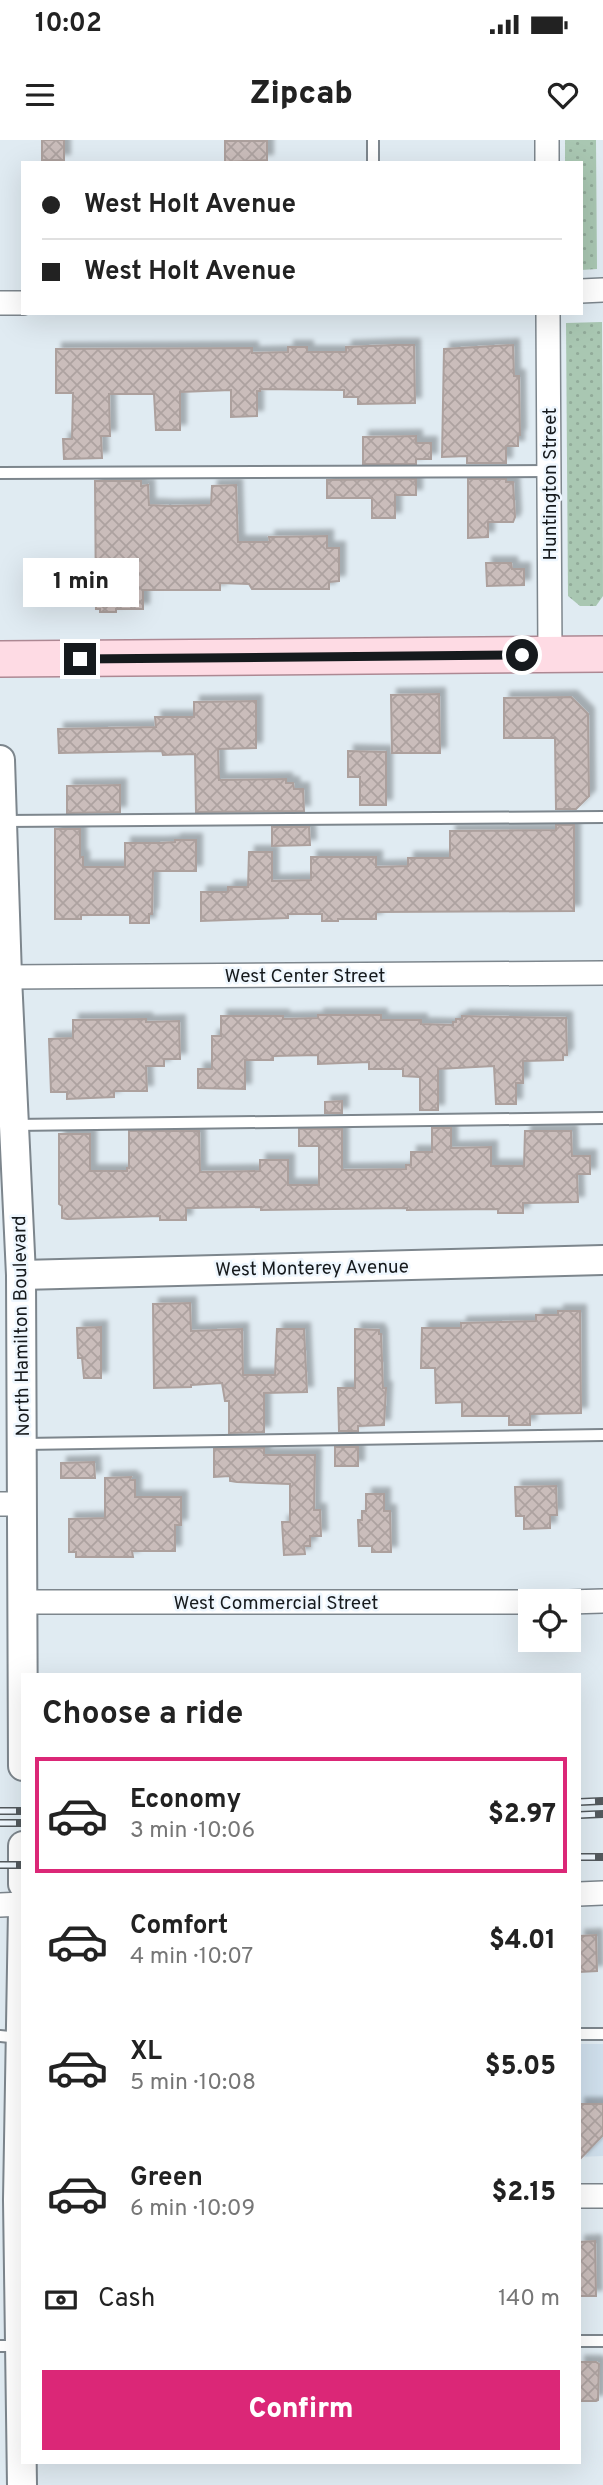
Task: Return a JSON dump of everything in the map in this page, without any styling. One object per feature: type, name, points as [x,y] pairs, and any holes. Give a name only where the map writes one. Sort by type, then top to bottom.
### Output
[{"type":"main road","points":[[0,659],[603,654]]},
{"type":"street","points":[[547,140],[547,161]]},
{"type":"street","points":[[583,291],[603,290]]},
{"type":"street","points":[[0,303],[21,303]]},
{"type":"street","name":"Huntington Street","points":[[548,315],[550,654]]},
{"type":"street","name":"North Hamilton Boulevard","points":[[0,760],[14,1125],[9,1216],[21,1275],[21,1444],[11,1504],[22,1602],[22,1673]]},
{"type":"street","name":"West Center Street","points":[[7,976],[603,973]]},
{"type":"street","name":"West Monterey Avenue","points":[[21,1275],[603,1260]]},
{"type":"street","points":[[581,1602],[603,1601]]},
{"type":"street","name":"West Commercial Street","points":[[22,1602],[518,1602]]},
{"type":"street","points":[[581,1894],[603,1894]]},
{"type":"street","points":[[0,1905],[21,1907]]},
{"type":"street","points":[[21,1940],[15,2037],[14,2346],[22,2485]]},
{"type":"street","points":[[581,2196],[603,2196]]},
{"type":"lane","points":[[373,140],[373,161]]},
{"type":"lane","points":[[0,473],[549,471]]},
{"type":"lane","points":[[2,821],[603,817]]},
{"type":"lane","points":[[14,1125],[603,1118]]},
{"type":"lane","points":[[21,1444],[603,1435]]},
{"type":"lane","points":[[581,2034],[603,2034]]},
{"type":"lane","points":[[581,2341],[603,2341]]},
{"type":"shaded area","points":[[581,2044],[603,2044],[603,2156],[581,2157]]},
{"type":"green space","points":[[565,140],[596,140],[597,269],[583,270],[583,161],[565,161]]},
{"type":"green space","points":[[602,322],[603,596],[596,606],[580,606],[568,596],[566,323]]},
{"type":"building","points":[[42,140],[64,140],[64,160],[42,160]]},
{"type":"building","points":[[225,141],[267,141],[267,160],[225,161]]},
{"type":"building","points":[[414,345],[415,403],[358,404],[358,397],[344,397],[344,390],[260,389],[257,391],[257,416],[231,417],[231,390],[180,392],[180,430],[156,430],[154,394],[109,394],[110,436],[101,436],[102,458],[64,459],[63,439],[72,439],[73,393],[56,393],[56,349],[252,348],[252,353],[288,352],[288,347],[307,347],[307,352],[346,352],[346,347]]},
{"type":"building","points":[[513,345],[514,376],[519,376],[518,446],[506,446],[506,463],[467,463],[467,456],[442,457],[444,349]]},
{"type":"building","points":[[416,436],[416,443],[431,443],[431,459],[416,459],[416,464],[363,464],[363,437]]},
{"type":"building","points":[[416,479],[416,495],[395,495],[395,518],[372,518],[372,498],[327,498],[327,480]]},
{"type":"building","points":[[468,479],[506,479],[506,482],[513,482],[513,522],[488,522],[488,537],[468,538]]},
{"type":"building","points":[[95,481],[141,481],[141,486],[148,485],[149,505],[170,506],[211,505],[212,486],[236,485],[238,542],[270,542],[269,537],[327,536],[327,548],[339,548],[339,581],[329,582],[329,589],[252,589],[249,584],[220,583],[220,590],[143,590],[143,609],[100,612],[100,609],[96,609]]},
{"type":"building","points":[[486,563],[511,563],[512,569],[524,569],[524,585],[487,586]]},
{"type":"building","points":[[439,694],[440,753],[392,753],[391,695]]},
{"type":"building","points":[[571,697],[588,714],[589,796],[576,809],[556,809],[555,738],[504,738],[504,698]]},
{"type":"building","points":[[256,701],[256,748],[218,749],[219,780],[286,779],[286,783],[293,783],[294,789],[303,789],[304,811],[196,812],[195,754],[163,755],[162,751],[59,753],[58,729],[156,727],[155,717],[194,717],[194,702]]},
{"type":"building","points":[[348,751],[386,752],[386,805],[360,805],[360,777],[348,777]]},
{"type":"building","points":[[120,785],[120,812],[67,813],[67,786]]},
{"type":"building","points":[[556,825],[574,825],[574,911],[376,912],[376,919],[338,921],[322,921],[322,914],[288,914],[288,918],[201,921],[201,892],[228,892],[228,887],[248,887],[249,852],[272,852],[272,881],[311,880],[311,857],[376,857],[376,867],[408,866],[408,858],[450,858],[450,831],[556,830]]},
{"type":"building","points":[[272,827],[309,827],[310,845],[272,846]]},
{"type":"building","points":[[55,829],[80,829],[80,857],[83,857],[83,867],[125,867],[125,843],[196,840],[196,871],[153,871],[152,914],[149,914],[149,923],[130,923],[130,915],[81,915],[81,919],[55,919]]},
{"type":"building","points":[[318,1015],[381,1015],[381,1020],[421,1020],[421,1024],[453,1025],[456,1019],[462,1019],[462,1016],[566,1018],[567,1055],[563,1055],[563,1060],[523,1061],[523,1083],[516,1083],[516,1104],[496,1104],[494,1066],[438,1069],[438,1110],[420,1110],[420,1077],[403,1076],[403,1069],[369,1069],[369,1062],[318,1064],[318,1055],[245,1060],[245,1089],[198,1088],[198,1069],[212,1069],[212,1036],[221,1036],[221,1016],[283,1016],[283,1019],[318,1018]]},
{"type":"building","points":[[146,1019],[146,1022],[179,1021],[180,1059],[164,1059],[164,1066],[146,1066],[147,1091],[114,1091],[114,1097],[67,1099],[67,1092],[51,1092],[49,1039],[73,1038],[73,1020]]},
{"type":"building","points":[[342,1101],[342,1113],[325,1113],[325,1102]]},
{"type":"building","points":[[432,1128],[451,1128],[451,1148],[491,1147],[491,1166],[524,1166],[525,1131],[571,1131],[572,1156],[590,1156],[590,1174],[577,1174],[578,1202],[523,1203],[523,1213],[498,1213],[498,1209],[261,1210],[261,1207],[186,1208],[186,1220],[160,1220],[160,1216],[62,1218],[62,1206],[59,1204],[59,1134],[90,1134],[90,1171],[127,1171],[129,1131],[199,1131],[200,1172],[260,1171],[260,1160],[288,1160],[288,1185],[319,1185],[319,1146],[299,1146],[299,1129],[342,1129],[342,1170],[406,1169],[406,1165],[411,1165],[411,1152],[432,1152]]},
{"type":"building","points":[[190,1303],[191,1331],[242,1329],[243,1375],[275,1375],[277,1329],[304,1329],[307,1392],[264,1393],[264,1432],[229,1433],[229,1401],[225,1401],[222,1383],[154,1388],[153,1304]]},
{"type":"building","points":[[558,1311],[580,1311],[581,1413],[530,1414],[530,1425],[509,1425],[509,1416],[462,1416],[462,1402],[436,1403],[435,1368],[421,1368],[422,1328],[461,1328],[461,1323],[536,1321],[536,1315],[558,1315]]},
{"type":"building","points":[[101,1327],[101,1378],[84,1378],[82,1358],[78,1358],[77,1328]]},
{"type":"building","points":[[355,1329],[379,1330],[381,1334],[383,1388],[386,1388],[384,1425],[358,1426],[358,1431],[339,1431],[338,1388],[355,1388]]},
{"type":"building","points":[[335,1447],[358,1447],[358,1466],[335,1466]]},
{"type":"building","points":[[264,1448],[264,1455],[315,1455],[314,1510],[320,1510],[321,1536],[310,1536],[310,1546],[304,1546],[305,1554],[284,1555],[282,1522],[290,1522],[290,1484],[237,1482],[230,1481],[230,1476],[214,1477],[214,1449]]},
{"type":"building","points":[[94,1462],[95,1478],[61,1478],[61,1463]]},
{"type":"building","points":[[131,1477],[130,1480],[135,1480],[135,1497],[181,1497],[181,1525],[175,1525],[175,1551],[132,1551],[133,1557],[76,1557],[76,1552],[69,1552],[69,1519],[105,1518],[105,1478]]},
{"type":"building","points":[[556,1486],[557,1515],[550,1515],[550,1528],[524,1529],[524,1516],[516,1516],[515,1487]]},
{"type":"building","points":[[366,1494],[384,1494],[384,1511],[390,1511],[391,1552],[372,1552],[372,1546],[359,1546],[358,1520],[362,1520],[362,1511],[366,1511]]},
{"type":"building","points":[[596,1935],[597,1971],[581,1972],[581,1936]]},
{"type":"building","points":[[581,2104],[603,2104],[603,2135],[581,2158]]},
{"type":"building","points":[[595,2241],[596,2296],[581,2296],[581,2242]]},
{"type":"building","points":[[581,2362],[599,2364],[596,2401],[581,2401]]},
{"type":"railway","points":[[581,1802],[603,1801]]},
{"type":"railway","points":[[0,1811],[21,1811]]},
{"type":"railway","points":[[581,1815],[603,1814]]},
{"type":"railway","points":[[0,1823],[21,1823]]},
{"type":"railway","points":[[581,1857],[603,1857]]},
{"type":"railway","points":[[0,1865],[21,1865]]},
{"type":"route","points":[[80,659],[522,655]]}]
